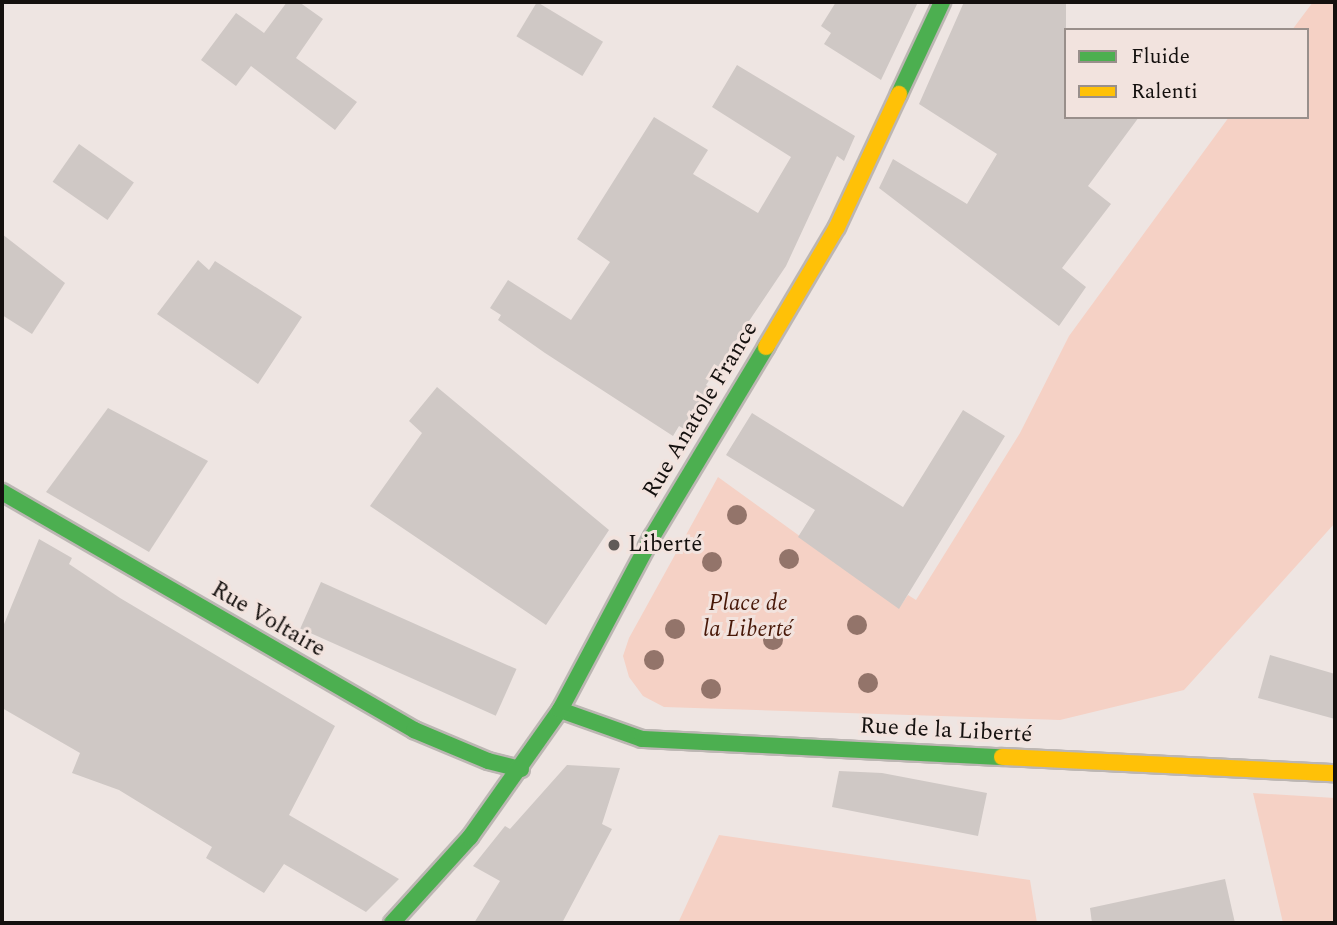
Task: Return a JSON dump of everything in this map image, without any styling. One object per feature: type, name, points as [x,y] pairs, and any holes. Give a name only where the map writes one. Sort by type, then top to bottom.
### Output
[{"type":"street","name":"Rue Anatole France","points":[[392,923],[470,837],[521,769],[560,710],[652,537],[837,228],[942,2]]},
{"type":"street","name":"Rue Voltaire","points":[[2,492],[414,730],[488,761],[521,769]]},
{"type":"street","name":"Rue de la Liberté","points":[[560,710],[642,739],[1335,773]]},
{"type":"green space","name":"Place de la Liberté","points":[[1313,2],[1335,2],[1335,523],[1184,690],[1060,720],[664,707],[643,696],[629,677],[623,656],[629,638],[718,477],[899,608],[908,595],[916,600],[1020,433],[1069,336],[1228,119],[1309,119],[1309,28],[1294,28]]},
{"type":"green space","points":[[1253,793],[1335,798],[1335,923],[1283,923]]},
{"type":"green space","points":[[719,835],[1030,880],[1037,923],[678,923]]},
{"type":"building","points":[[287,2],[299,2],[323,19],[296,58],[357,102],[335,130],[251,66],[236,86],[201,60],[236,13],[264,33]]},
{"type":"building","points":[[537,2],[603,42],[582,76],[516,36]]},
{"type":"building","points":[[836,2],[918,2],[881,80],[824,44],[831,33],[821,26]]},
{"type":"building","points":[[964,2],[1066,2],[1064,119],[1138,119],[1088,186],[1111,204],[1062,268],[1086,287],[1059,326],[879,188],[893,159],[967,204],[997,154],[919,104]]},
{"type":"building","points":[[737,65],[855,136],[844,161],[837,156],[786,266],[706,385],[714,390],[689,432],[679,426],[673,436],[545,353],[498,320],[501,315],[490,308],[508,280],[571,320],[610,262],[577,239],[654,117],[708,150],[693,174],[758,213],[791,157],[712,107]]},
{"type":"building","points":[[79,144],[134,182],[107,220],[53,182]]},
{"type":"building","points":[[2,234],[65,283],[32,334],[2,315]]},
{"type":"building","points":[[198,260],[209,270],[215,261],[302,317],[258,384],[157,314]]},
{"type":"building","points":[[437,387],[609,530],[546,625],[370,506],[422,433],[409,421]]},
{"type":"building","points":[[108,408],[208,461],[149,552],[46,492]]},
{"type":"building","points":[[963,410],[1005,436],[899,609],[798,537],[815,510],[726,455],[752,413],[903,507]]},
{"type":"building","points":[[39,539],[72,558],[69,564],[120,598],[335,726],[289,815],[399,879],[366,912],[284,864],[264,893],[206,858],[212,847],[119,790],[72,773],[80,753],[2,708],[2,629]]},
{"type":"building","points":[[321,582],[516,669],[496,716],[300,629]]},
{"type":"building","points":[[1270,655],[1335,674],[1335,719],[1258,698]]},
{"type":"building","points":[[567,765],[620,768],[602,824],[612,829],[562,923],[474,923],[500,881],[473,866],[505,826],[510,829]]},
{"type":"building","points":[[839,771],[882,773],[987,793],[978,836],[832,807]]},
{"type":"building","points":[[1225,879],[1235,923],[1092,923],[1090,908]]},
{"type":"traffic: fast","points":[[899,94],[942,2]]},
{"type":"traffic: fast","points":[[392,923],[470,837],[560,710],[652,537],[766,347]]},
{"type":"traffic: fast","points":[[2,492],[414,730],[488,761],[521,769]]},
{"type":"traffic: fast","points":[[560,710],[642,739],[1002,757]]},
{"type":"traffic: slow","points":[[766,347],[837,227],[899,94]]},
{"type":"traffic: slow","points":[[1002,757],[1335,773]]},
{"type":"place","name":"Liberté","points":[[614,545]]}]
